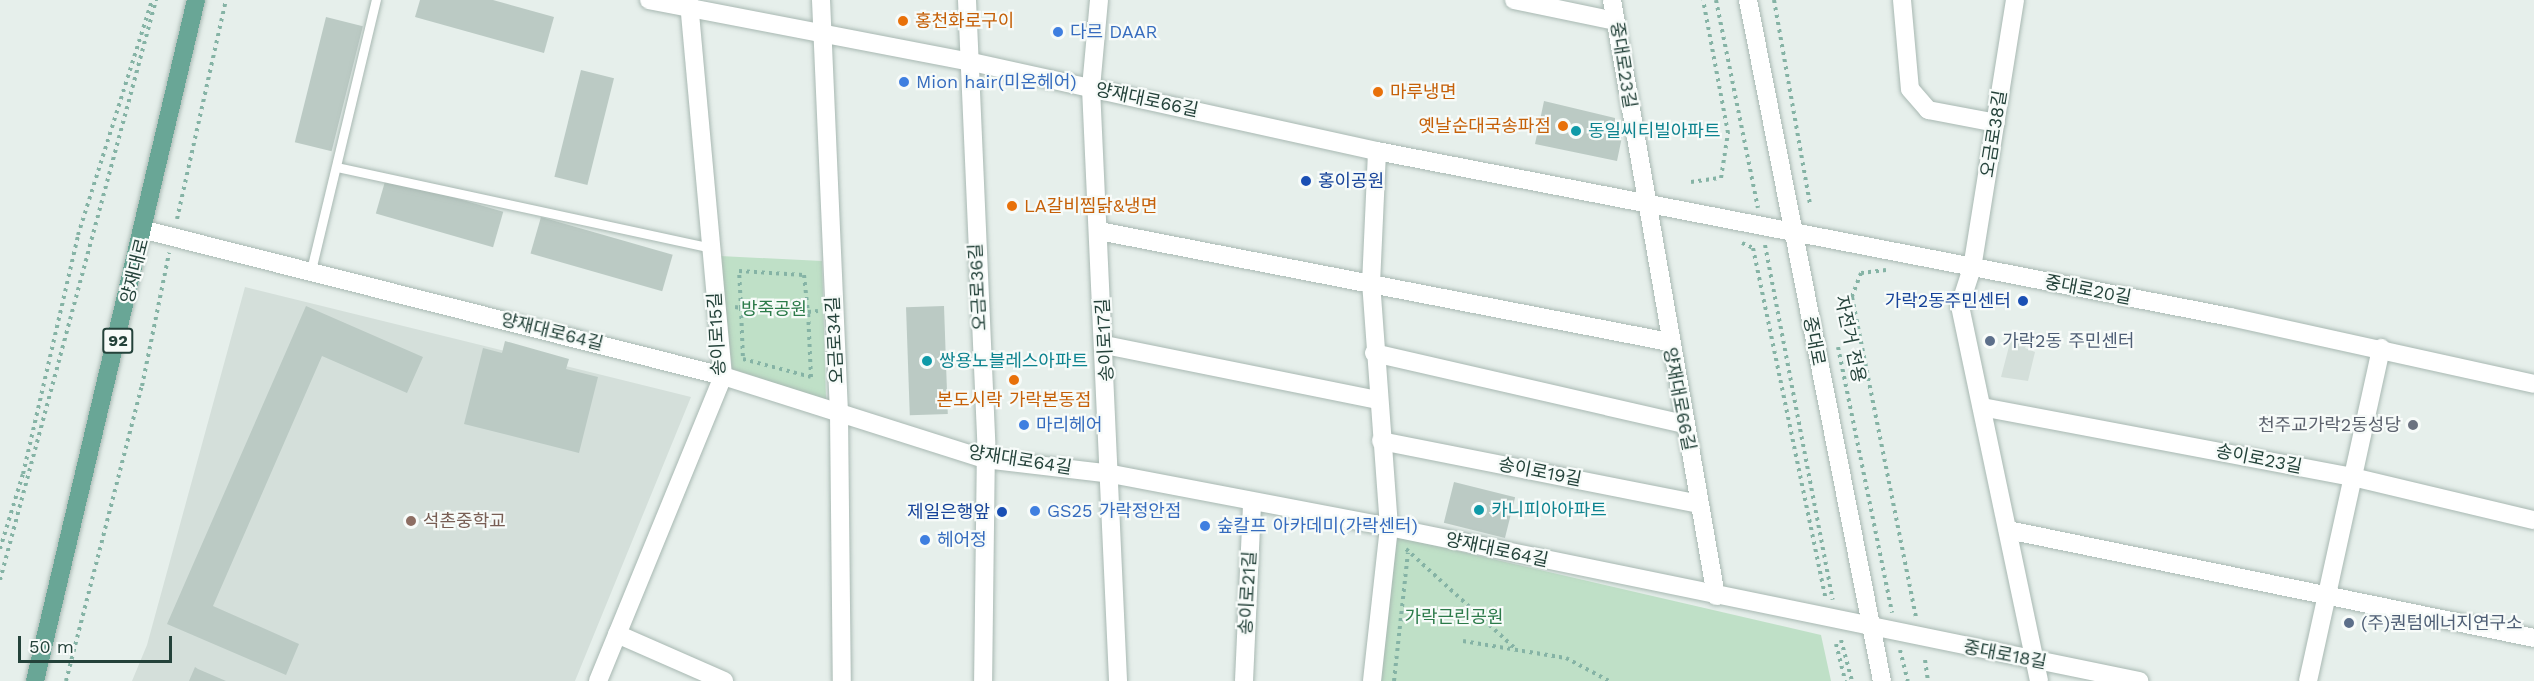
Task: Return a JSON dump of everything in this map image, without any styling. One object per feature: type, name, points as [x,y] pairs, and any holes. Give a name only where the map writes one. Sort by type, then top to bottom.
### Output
[{"type":"main road","name":"양재대로","points":[[34,681],[145,230],[196,0]]},
{"type":"street","name":"양재대로66길","points":[[649,0],[688,4],[818,33],[967,61],[1377,151],[1796,230]]},
{"type":"street","name":"오금로34길","points":[[821,0],[818,33],[839,414],[842,681]]},
{"type":"street","name":"오금로36길","points":[[968,0],[967,61],[985,459],[983,681]]},
{"type":"street","name":"송이로17길","points":[[1099,0],[1091,88],[1112,474],[1118,681]]},
{"type":"street","points":[[1515,0],[1615,21]]},
{"type":"street","name":"중대로23길","points":[[1612,0],[1645,202]]},
{"type":"street","name":"중대로","points":[[1748,0],[1796,230],[1882,681]]},
{"type":"street","points":[[1902,0],[1910,89],[1928,110],[1996,123]]},
{"type":"street","name":"오금로38길","points":[[1972,268],[2016,0]]},
{"type":"street","name":"송이로15길","points":[[598,681],[723,376],[688,4]]},
{"type":"street","points":[[1372,681],[1389,527],[1377,400],[1371,284],[1377,151]]},
{"type":"street","name":"양재대로66길","points":[[1645,202],[1716,596]]},
{"type":"street","name":"양재대로64길","points":[[145,230],[311,270],[723,376],[985,459],[1112,474],[1252,505],[1389,527],[1872,628]]},
{"type":"street","name":"중대로20길","points":[[1796,230],[1972,268],[2381,348],[2534,384]]},
{"type":"street","points":[[1099,231],[1669,342]]},
{"type":"street","points":[[1972,268],[1960,306],[2039,681]]},
{"type":"street","points":[[1105,345],[1377,400]]},
{"type":"street","points":[[2308,681],[2381,348]]},
{"type":"street","points":[[1374,353],[1684,424]]},
{"type":"street","name":"송이로23길","points":[[1982,407],[2353,477],[2534,520]]},
{"type":"street","name":"송이로19길","points":[[1381,441],[1699,504]]},
{"type":"street","name":"송이로21길","points":[[1244,681],[1252,505]]},
{"type":"street","points":[[2008,530],[2534,638]]},
{"type":"street","name":"중대로18길","points":[[1872,628],[2139,681]]},
{"type":"street","points":[[617,634],[724,681]]},
{"type":"lane","points":[[311,270],[376,0]]},
{"type":"lane","points":[[337,167],[711,248]]},
{"type":"path","points":[[0,549],[23,474],[78,235],[154,0]]},
{"type":"path","points":[[0,580],[154,0]]},
{"type":"path","points":[[66,681],[142,386],[226,0]]},
{"type":"path","points":[[1691,182],[1721,178],[1728,133],[1704,0]]},
{"type":"path","points":[[1716,0],[1837,621],[1852,681]]},
{"type":"path","points":[[1774,0],[1815,234]]},
{"type":"path","points":[[1732,238],[1753,248],[1825,597]]},
{"type":"path","points":[[1893,269],[1861,273],[1852,297],[1917,620]]},
{"type":"path","points":[[739,271],[804,275],[808,312],[811,377],[743,359],[739,271]]},
{"type":"path","points":[[716,305],[741,308]]},
{"type":"path","points":[[808,312],[834,311]]},
{"type":"path","name":"자전거 전용","points":[[1837,340],[1896,633],[1908,681]]},
{"type":"path","points":[[1394,681],[1408,553],[1517,650]]},
{"type":"path","points":[[1463,641],[1566,658],[1609,681]]},
{"type":"path","points":[[1836,644],[1845,681]]},
{"type":"path","points":[[1924,660],[1928,681]]},
{"type":"shaded area","name":"석촌중학교","points":[[245,287],[691,397],[575,681],[132,681],[147,645]]},
{"type":"shaded area","points":[[2012,335],[2031,335],[2025,348],[2035,352],[2028,381],[2001,377]]},
{"type":"green space","name":"방죽공원","points":[[720,256],[822,261],[826,400],[732,369]]},
{"type":"green space","name":"가락근린공원","points":[[1397,537],[1821,635],[1831,681],[1381,681]]},
{"type":"building","points":[[420,0],[493,0],[554,17],[544,53],[415,17]]},
{"type":"building","points":[[326,17],[363,26],[332,151],[295,142]]},
{"type":"building","points":[[581,70],[614,78],[587,185],[554,177]]},
{"type":"building","name":"동일씨티빌아파트","points":[[1544,101],[1615,118],[1615,136],[1622,137],[1617,161],[1535,144]]},
{"type":"building","points":[[386,178],[503,212],[493,247],[376,214]]},
{"type":"building","points":[[541,217],[673,255],[662,291],[531,254]]},
{"type":"building","points":[[306,306],[423,357],[407,393],[322,356],[213,606],[299,644],[286,675],[167,624]]},
{"type":"building","name":"쌍용노블레스아파트","points":[[944,306],[948,414],[910,415],[906,307]]},
{"type":"building","points":[[505,341],[569,359],[566,369],[598,377],[579,453],[464,424],[483,348],[502,353]]},
{"type":"building","name":"카니피아아파트","points":[[1454,482],[1515,497],[1505,538],[1444,523]]},
{"type":"building","points":[[195,667],[198,669],[226,681],[189,681]]},
{"type":"place","name":"홍천화로구이","points":[[903,21]]},
{"type":"place","name":"다르 DAAR","points":[[1058,32]]},
{"type":"place","name":"Mion hair(미온헤어)","points":[[904,82]]},
{"type":"place","name":"마루냉면","points":[[1378,92]]},
{"type":"place","name":"옛날순대국송파점","points":[[1563,126]]},
{"type":"place","name":"동일씨티빌아파트","points":[[1576,131]]},
{"type":"place","name":"홍이공원","points":[[1306,181]]},
{"type":"place","name":"LA갈비찜닭&냉면","points":[[1012,206]]},
{"type":"place","name":"가락2동주민센터","points":[[2023,301]]},
{"type":"place","name":"가락2동 주민센터","points":[[1990,341]]},
{"type":"place","name":"쌍용노블레스아파트","points":[[927,361]]},
{"type":"place","name":"본도시락 가락본동점","points":[[1014,380]]},
{"type":"place","name":"마리헤어","points":[[1024,425]]},
{"type":"place","name":"천주교가락2동성당","points":[[2413,425]]},
{"type":"place","name":"카니피아아파트","points":[[1479,510]]},
{"type":"place","name":"GS25 가락정안점","points":[[1035,511]]},
{"type":"place","name":"제일은행앞","points":[[1002,512]]},
{"type":"place","name":"석촌중학교","points":[[411,521]]},
{"type":"place","name":"숲칼프 아카데미(가락센터)","points":[[1205,526]]},
{"type":"place","name":"헤어정","points":[[925,540]]},
{"type":"place","name":"(주)퀀텀에너지연구소","points":[[2349,623]]}]
